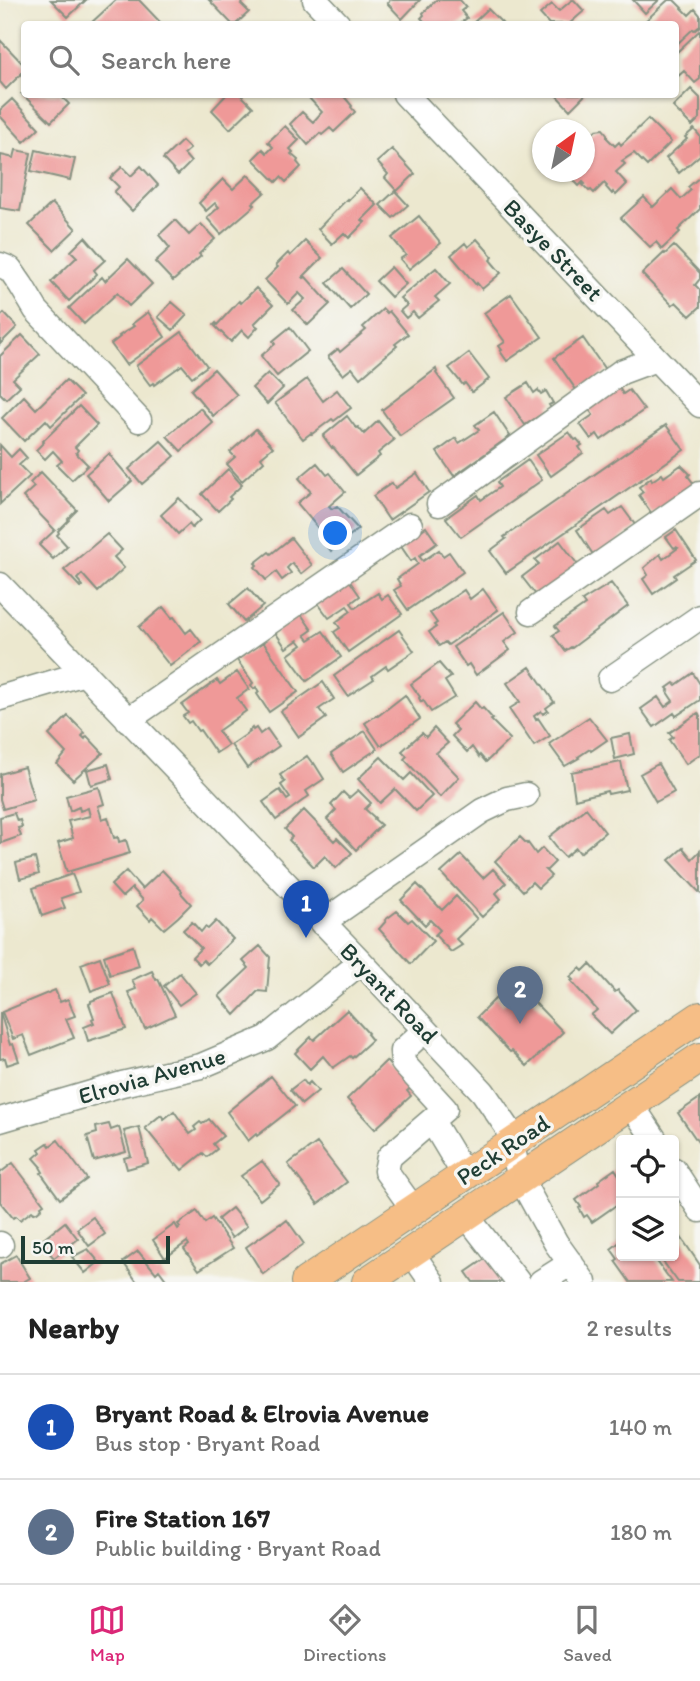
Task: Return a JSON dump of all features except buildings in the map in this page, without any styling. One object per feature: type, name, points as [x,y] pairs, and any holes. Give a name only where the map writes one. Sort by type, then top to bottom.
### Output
[{"type":"main road","name":"Peck Road","points":[[306,1282],[700,1017]]},
{"type":"main road","name":"Peck Road","points":[[367,1282],[700,1058]]},
{"type":"street","points":[[315,0],[335,21]]},
{"type":"street","name":"Basye Street","points":[[409,98],[700,405]]},
{"type":"street","points":[[0,265],[10,269],[36,310],[139,420]]},
{"type":"street","points":[[439,504],[621,372],[656,359]]},
{"type":"street","points":[[531,612],[700,494]]},
{"type":"street","points":[[128,720],[410,525]]},
{"type":"street","name":"Bryant Road","points":[[0,585],[483,1092],[507,1127],[520,1178],[556,1243],[577,1273]]},
{"type":"street","points":[[610,678],[700,617]]},
{"type":"street","points":[[0,698],[85,673]]},
{"type":"street","points":[[322,923],[482,811],[507,799],[526,795]]},
{"type":"street","name":"Elrovia Avenue","points":[[0,1120],[122,1084],[201,1066],[267,1038],[362,962]]},
{"type":"street","points":[[425,1030],[402,1051],[403,1063],[438,1115],[465,1176]]},
{"type":"street","points":[[414,1210],[386,1171],[389,1157],[475,1084]]},
{"type":"street","points":[[631,1104],[651,1135]]},
{"type":"street","points":[[679,1178],[700,1210]]},
{"type":"street","points":[[466,1215],[518,1282]]},
{"type":"street","points":[[411,1252],[432,1282]]},
{"type":"street","points":[[541,1282],[577,1273]]},
{"type":"place","name":"Bryant Road & Elrovia Avenue","points":[[306,938]]},
{"type":"place","name":"Fire Station 167","points":[[520,1024]]}]
